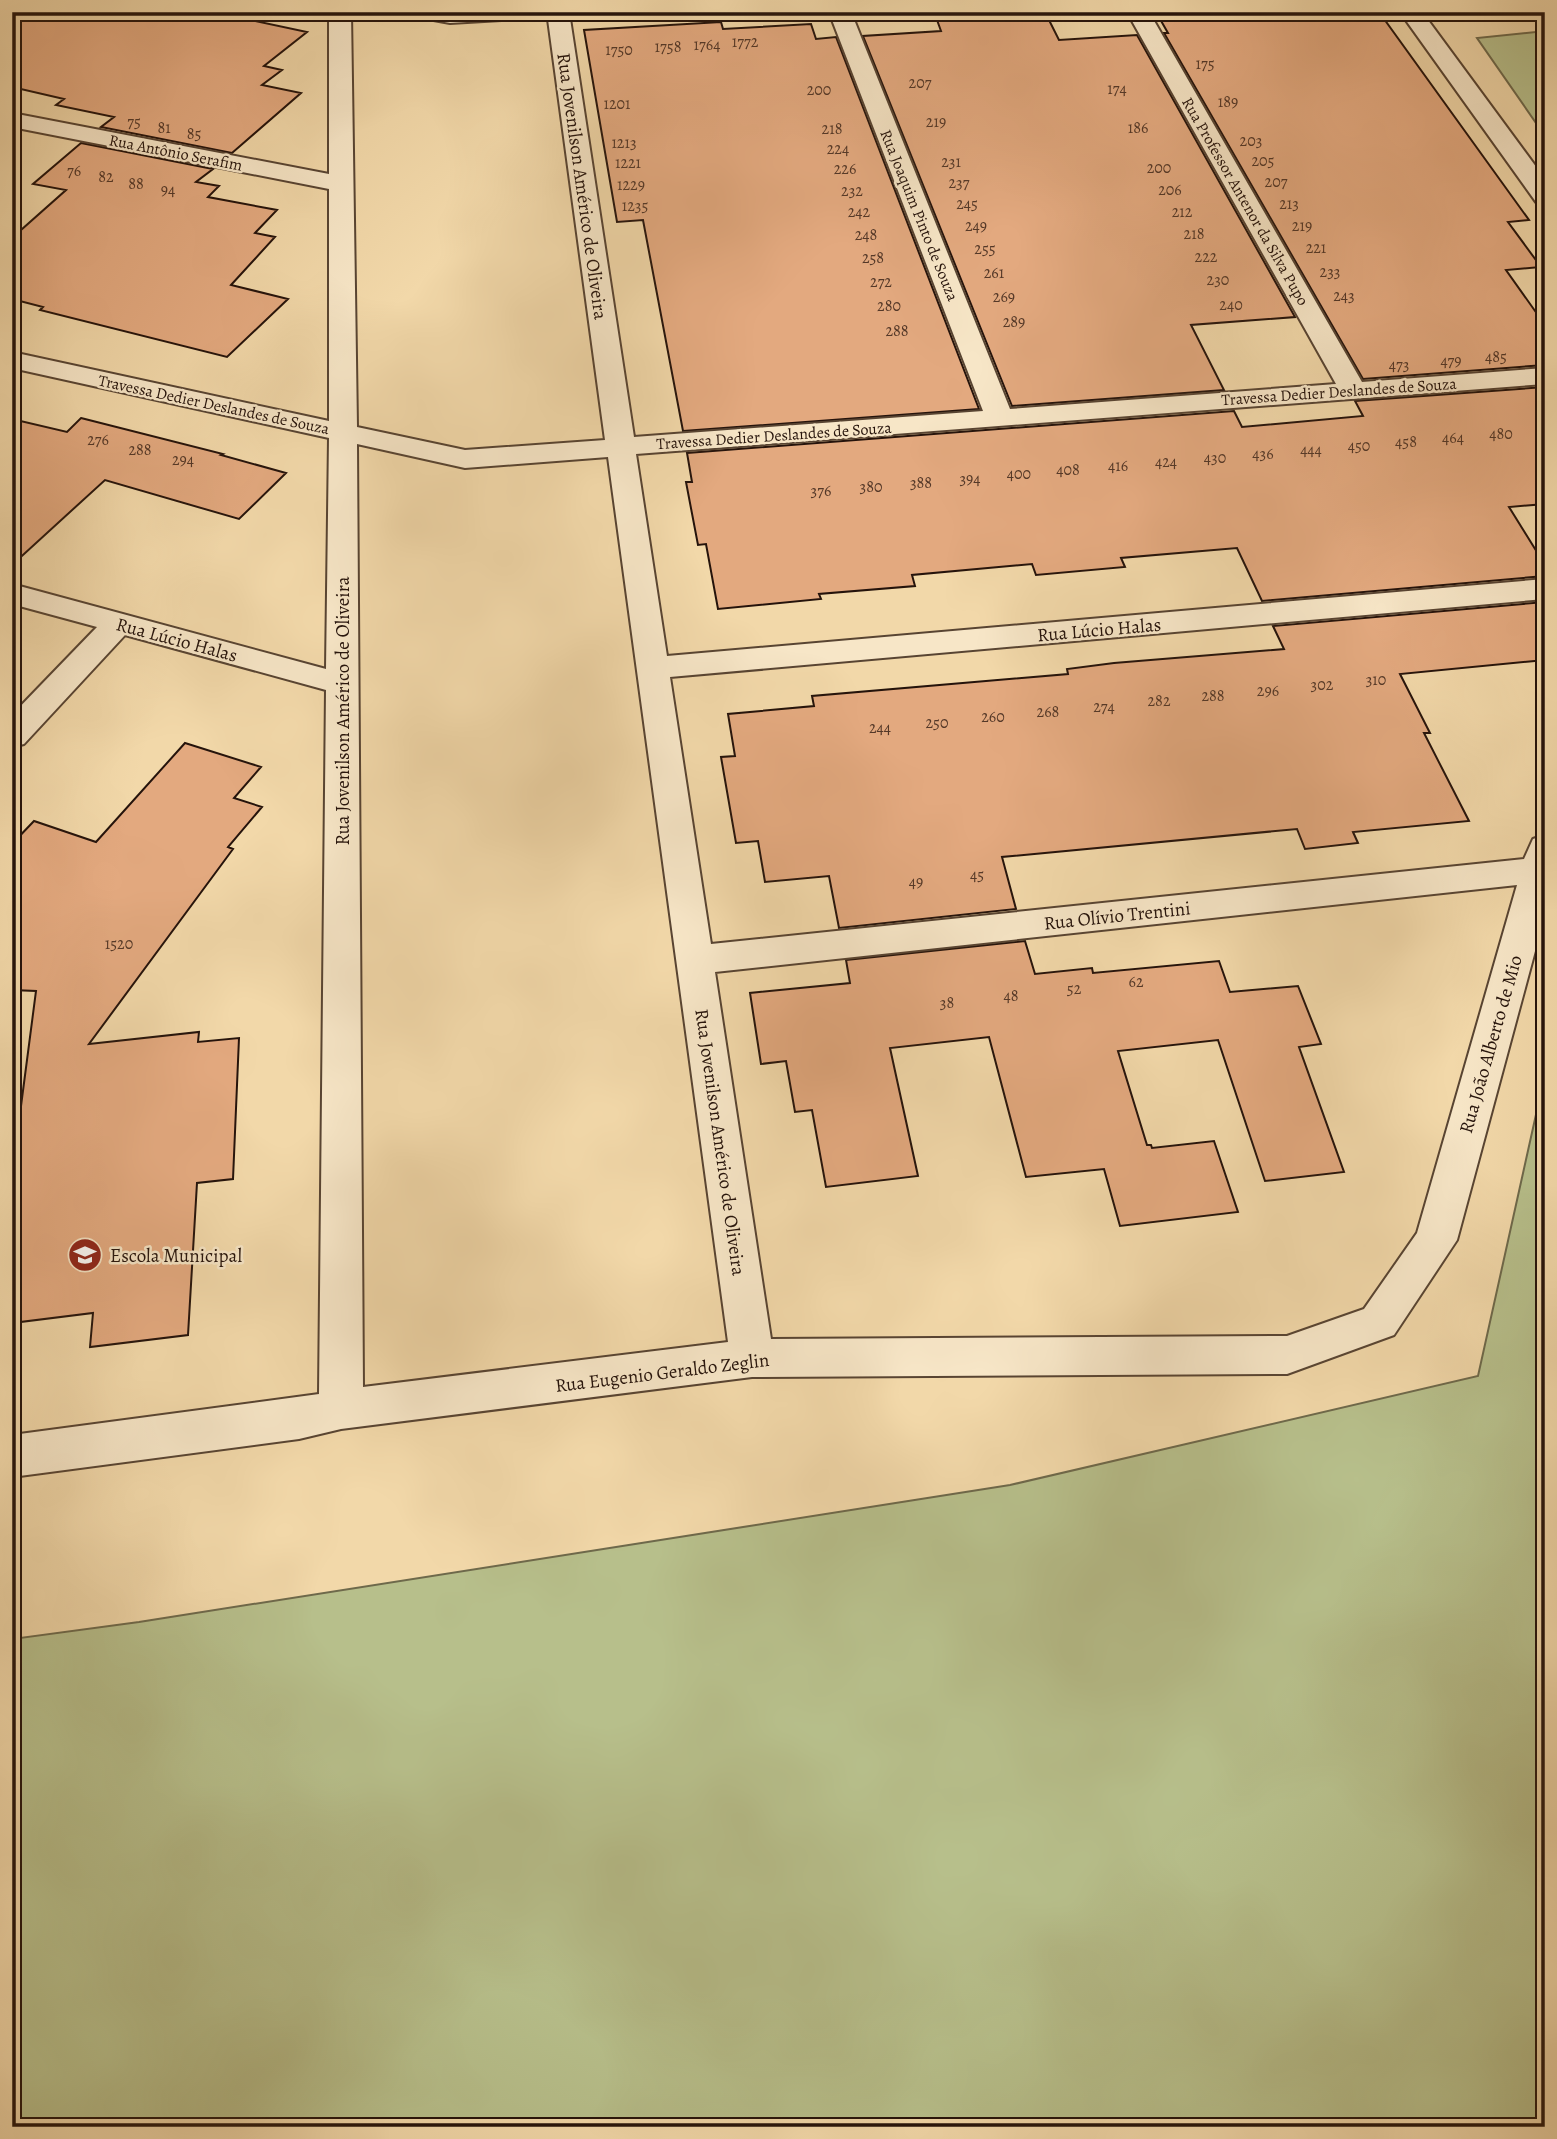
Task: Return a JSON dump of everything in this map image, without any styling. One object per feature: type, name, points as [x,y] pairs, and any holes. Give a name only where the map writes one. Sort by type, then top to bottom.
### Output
[{"type":"street","name":"Rua Jovenilson Américo de Oliveira","points":[[340,12],[343,432],[341,1409]]},
{"type":"street","points":[[425,12],[450,16],[519,12]]},
{"type":"street","name":"Rua Jovenilson Américo de Oliveira","points":[[558,12],[752,1358]]},
{"type":"street","name":"Rua Joaquim Pinto de Souza","points":[[840,12],[1000,418]]},
{"type":"street","name":"Rua Professor Antenor da Silva Pupo","points":[[1138,12],[1353,390]]},
{"type":"street","points":[[1412,12],[1545,197]]},
{"type":"street","name":"Rua Antônio Serafim","points":[[12,120],[341,184]]},
{"type":"street","name":"Travessa Dedier Deslandes de Souza","points":[[12,360],[466,459],[1545,376]]},
{"type":"street","name":"Rua Lúcio Halas","points":[[653,668],[1545,589]]},
{"type":"street","name":"Rua Lúcio Halas","points":[[12,594],[342,684]]},
{"type":"street","points":[[12,736],[119,623]]},
{"type":"street","name":"Rua Olívio Trentini","points":[[695,960],[1542,859]]},
{"type":"street","name":"Rua João Alberto de Mio","points":[[1436,1240],[1542,859]]},
{"type":"street","name":"Rua Eugenio Geraldo Zeglin","points":[[12,1456],[299,1419],[341,1409],[752,1358],[1287,1356],[1379,1322],[1436,1240]]},
{"type":"green space","points":[[1545,31],[1545,136],[1477,38]]},
{"type":"green space","points":[[1545,1074],[1545,2127],[12,2127],[12,1639],[139,1622],[1010,1485],[1478,1376]]},
{"type":"building","points":[[12,12],[212,12],[307,32],[264,66],[282,70],[262,85],[301,93],[232,153],[101,127],[114,117],[56,105],[64,99],[12,87]]},
{"type":"building","points":[[1156,12],[1379,12],[1529,220],[1508,222],[1541,267],[1506,270],[1545,325],[1545,365],[1363,379],[1164,33],[1168,33]]},
{"type":"building","points":[[1036,13],[1040,21],[1049,20],[1059,40],[1137,35],[1295,317],[1191,325],[1224,390],[1012,406],[863,36],[941,31],[937,20]]},
{"type":"building","points":[[721,22],[723,29],[811,24],[816,39],[836,37],[979,409],[683,431],[643,220],[617,222],[584,30]]},
{"type":"building","points":[[81,143],[213,169],[196,182],[219,186],[208,197],[277,210],[255,233],[275,237],[231,285],[288,299],[227,357],[40,310],[43,307],[12,299],[12,238],[66,190],[33,184]]},
{"type":"building","points":[[1545,387],[1545,504],[1509,507],[1545,565],[1545,576],[1262,601],[1237,548],[1121,558],[1125,567],[1036,575],[1032,564],[912,575],[915,586],[819,594],[821,599],[718,609],[706,544],[698,545],[686,482],[692,482],[687,453],[1234,411],[1242,427],[1363,416],[1355,401]]},
{"type":"building","points":[[81,418],[286,473],[239,519],[105,480],[12,565],[12,419],[67,432]]},
{"type":"building","points":[[1545,602],[1545,660],[1400,674],[1430,733],[1424,733],[1469,821],[1353,832],[1358,843],[1305,849],[1297,829],[1002,857],[1016,909],[839,928],[829,876],[765,882],[758,841],[736,843],[721,757],[735,756],[728,714],[814,706],[812,696],[1068,674],[1067,669],[1114,663],[1284,649],[1273,626]]},
{"type":"building","points":[[185,743],[261,767],[234,798],[262,807],[228,847],[233,849],[89,1044],[199,1032],[198,1042],[239,1038],[233,1179],[197,1183],[188,1335],[90,1347],[93,1313],[12,1323],[12,1107],[21,1106],[36,991],[12,990],[12,844],[34,821],[96,842]]},
{"type":"building","points":[[1025,941],[1035,974],[1092,968],[1093,973],[1219,961],[1230,992],[1298,986],[1321,1044],[1299,1047],[1344,1172],[1265,1181],[1218,1040],[1118,1051],[1147,1145],[1152,1148],[1214,1141],[1238,1212],[1120,1226],[1104,1169],[1026,1177],[989,1037],[890,1048],[918,1176],[826,1187],[812,1110],[795,1112],[786,1061],[761,1064],[750,993],[850,983],[846,960]]},
{"type":"place","name":"Escola Municipal","points":[[85,1255]]}]
